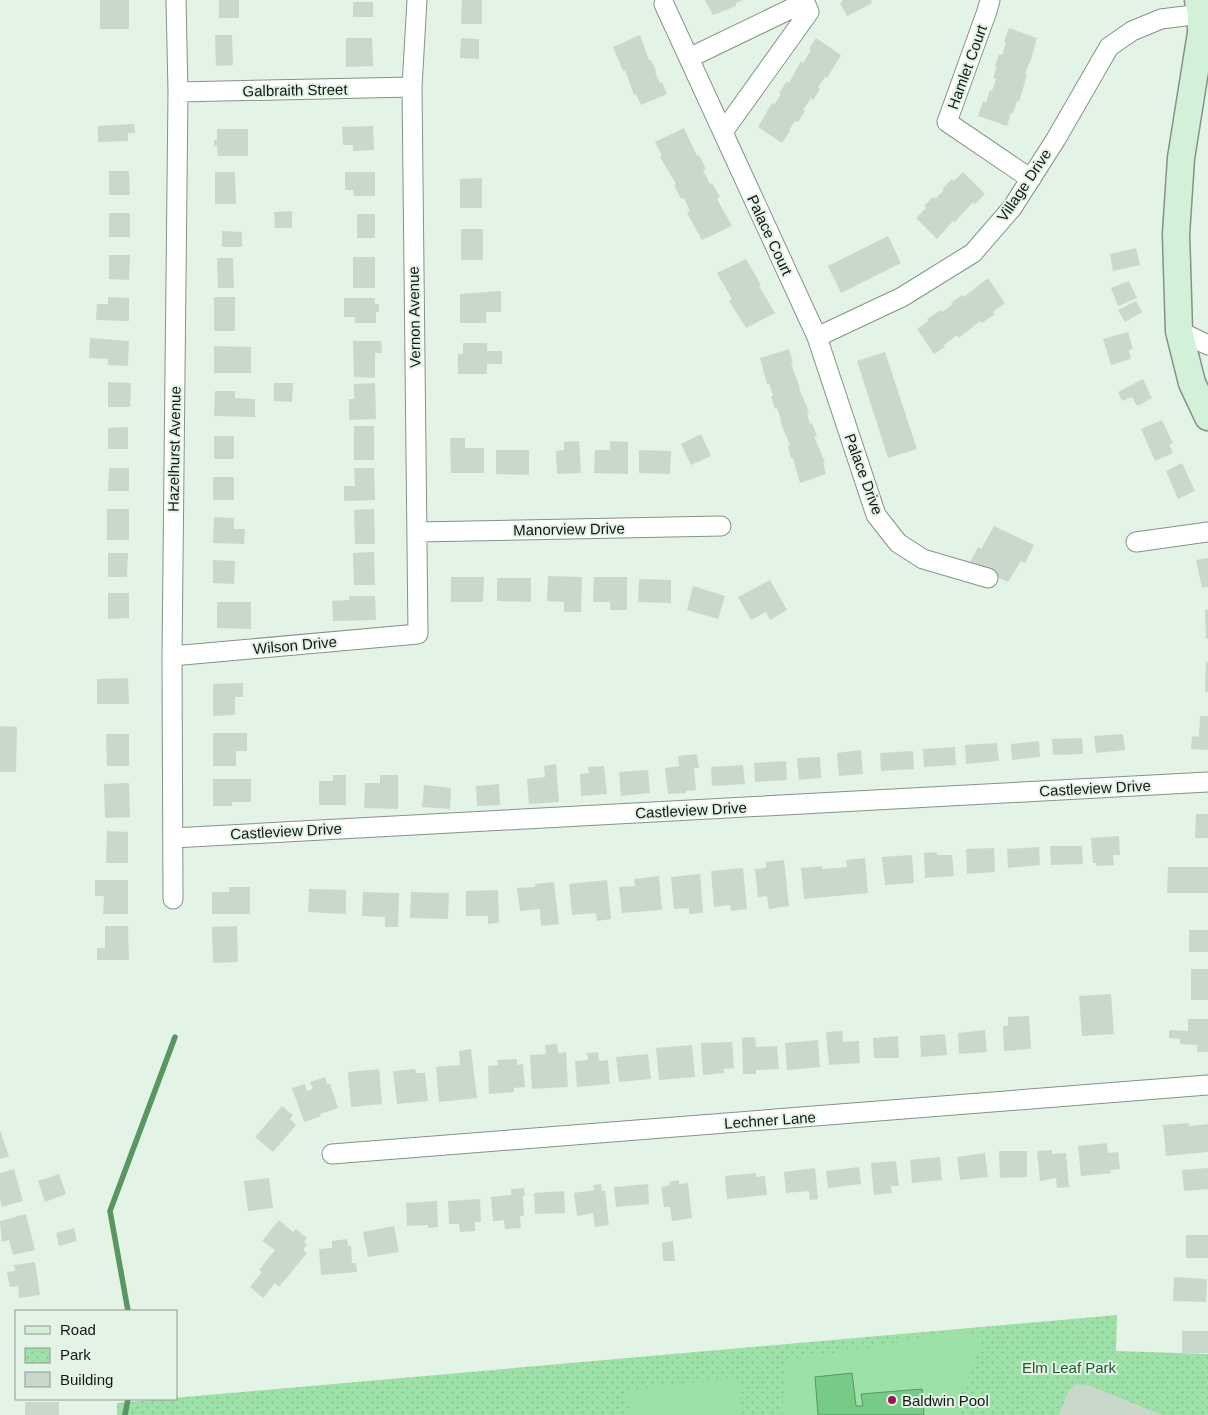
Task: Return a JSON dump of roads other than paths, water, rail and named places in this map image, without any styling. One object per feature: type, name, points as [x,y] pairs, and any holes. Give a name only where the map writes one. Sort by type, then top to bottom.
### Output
[{"type":"street","name":"Hazelhurst Avenue","points":[[173,899],[172,656],[178,92],[176,0]]},
{"type":"street","name":"Vernon Avenue","points":[[417,0],[412,88],[418,634]]},
{"type":"street","name":"Hamlet Court","points":[[990,0],[988,11],[947,122],[1031,179]]},
{"type":"street","points":[[688,58],[805,1],[809,12],[723,132]]},
{"type":"street","name":"Palace Court","points":[[664,4],[817,337]]},
{"type":"street","name":"Village Drive","points":[[817,337],[902,297],[973,253],[1012,208],[1109,47],[1132,31],[1161,19],[1199,7]]},
{"type":"street","points":[[1199,7],[1201,33],[1181,158],[1176,234],[1180,331],[1192,382],[1208,417]]},
{"type":"street","name":"Galbraith Street","points":[[178,92],[412,88]]},
{"type":"street","points":[[1180,331],[1208,345]]},
{"type":"street","name":"Palace Drive","points":[[817,337],[876,515],[898,543],[923,559],[988,578]]},
{"type":"street","name":"Manorview Drive","points":[[417,532],[721,526]]},
{"type":"street","points":[[1136,542],[1208,532]]},
{"type":"street","name":"Wilson Drive","points":[[172,656],[418,634]]},
{"type":"street","name":"Castleview Drive","points":[[173,838],[1208,782]]},
{"type":"street","name":"Lechner Lane","points":[[332,1154],[1208,1086]]},
{"type":"waterway","points":[[128,1310],[110,1211],[175,1037]]},
{"type":"waterway","points":[[125,1415],[128,1400]]},
{"type":"place","name":"Baldwin Pool","points":[[892,1400]]},
{"type":"park label","name":"Elm Leaf Park","points":[[1069,1367]]}]
